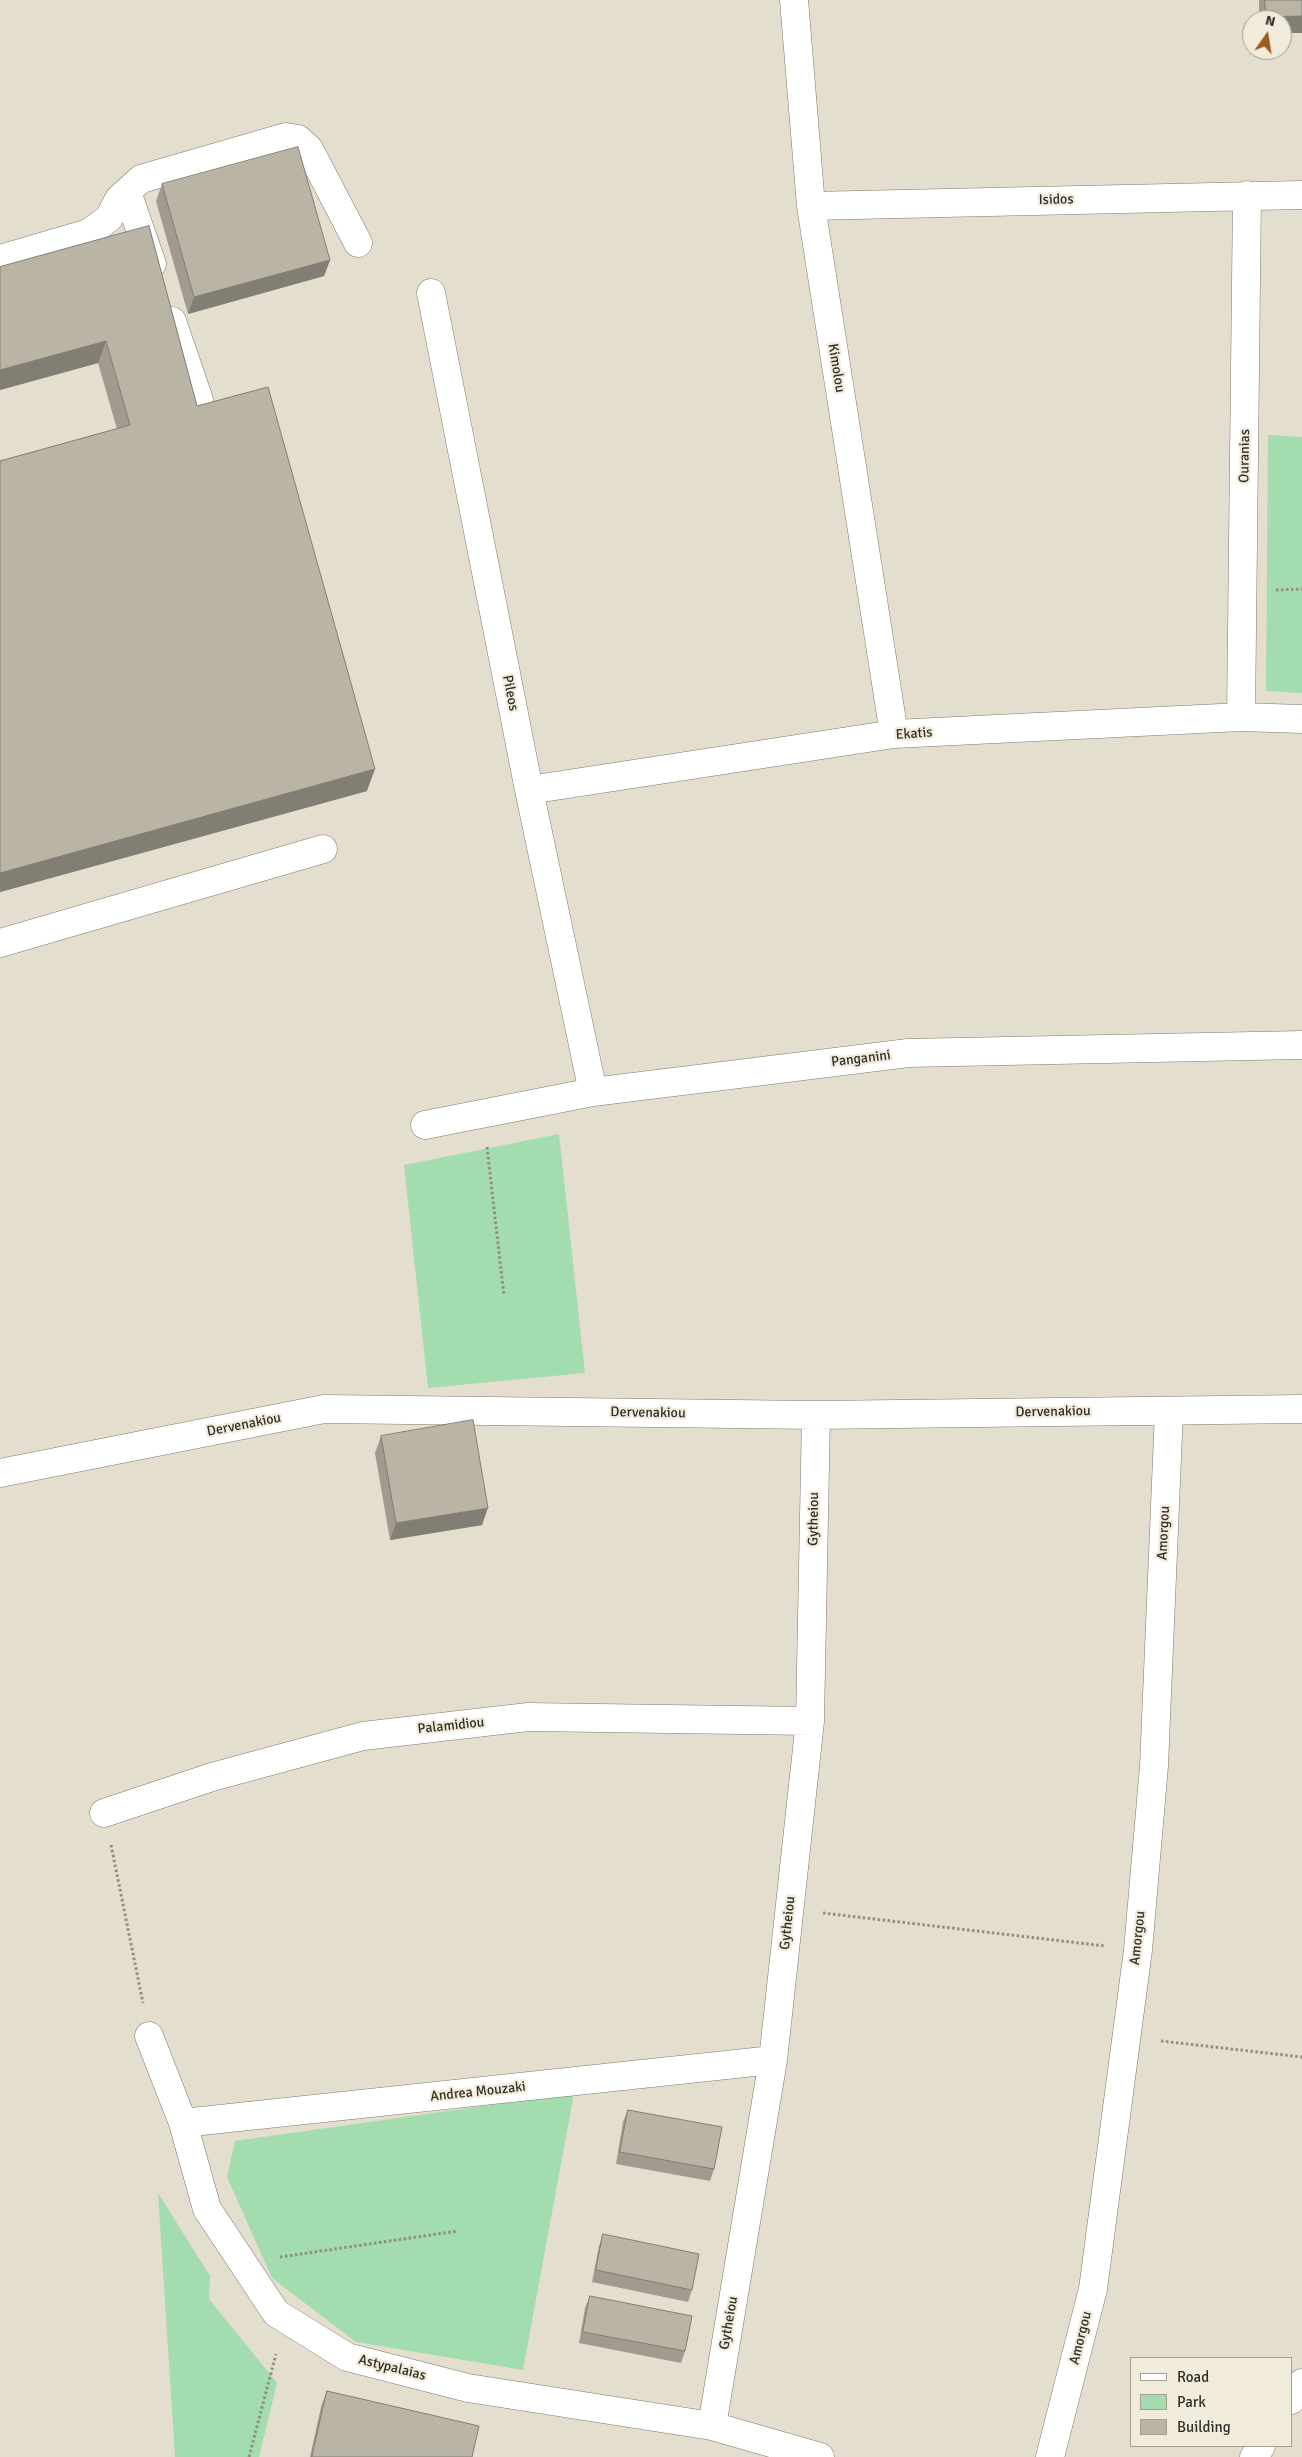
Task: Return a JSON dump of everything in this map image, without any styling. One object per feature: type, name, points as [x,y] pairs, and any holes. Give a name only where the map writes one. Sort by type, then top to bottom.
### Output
[{"type":"street","name":"Kimolou","points":[[794,0],[810,206],[894,734]]},
{"type":"street","points":[[0,259],[89,233],[109,218],[119,199],[141,179],[286,137],[298,139],[309,149],[358,243]]},
{"type":"street","points":[[128,192],[199,400]]},
{"type":"street","name":"Ouranias","points":[[1241,717],[1247,195]]},
{"type":"street","name":"Isidos","points":[[810,206],[1302,195]]},
{"type":"street","name":"Pileos","points":[[430,293],[529,790],[593,1092]]},
{"type":"street","name":"Ekatis","points":[[529,790],[894,734],[1241,717],[1302,719]]},
{"type":"street","points":[[0,943],[323,849]]},
{"type":"street","name":"Panganini","points":[[425,1125],[593,1092],[908,1053],[1302,1045]]},
{"type":"street","name":"Dervenakiou","points":[[0,1473],[324,1410],[816,1415],[1302,1409]]},
{"type":"street","name":"Amorgou","points":[[1050,2457],[1094,2289],[1138,1950],[1154,1766],[1170,1411]]},
{"type":"street","name":"Gytheiou","points":[[712,2426],[773,2060],[810,1721],[816,1415]]},
{"type":"street","name":"Palamidiou","points":[[104,1813],[212,1777],[362,1736],[528,1718],[810,1721]]},
{"type":"street","name":"Astypalaias","points":[[150,2036],[183,2123],[207,2208],[276,2313],[285,2319],[348,2357],[449,2383],[712,2426],[820,2457]]},
{"type":"street","name":"Andrea Mouzaki","points":[[183,2123],[773,2060]]},
{"type":"street","points":[[1292,2398],[1302,2383]]},
{"type":"path","points":[[483,1113],[504,1296]]},
{"type":"path","points":[[104,1813],[150,2036]]},
{"type":"path","points":[[790,1909],[1138,1950]]},
{"type":"path","points":[[1126,2038],[1302,2057]]},
{"type":"path","points":[[243,2262],[458,2231]]},
{"type":"path","points":[[249,2457],[285,2319]]},
{"type":"green space","points":[[1268,435],[1302,437],[1302,693],[1266,691]]},
{"type":"green space","points":[[559,1134],[585,1373],[428,1388],[404,1165]]},
{"type":"green space","points":[[574,2093],[523,2370],[356,2342],[272,2278],[227,2177],[235,2141]]},
{"type":"green space","points":[[158,2193],[210,2276],[209,2299],[277,2383],[259,2457],[175,2457]]},
{"type":"building","points":[[1265,0],[1302,0],[1302,16],[1292,16],[1292,10],[1266,10]]},
{"type":"building","points":[[298,147],[330,260],[194,297],[162,184]]},
{"type":"building","points":[[149,226],[197,406],[268,387],[375,769],[0,873],[0,461],[130,425],[106,341],[0,370],[0,267]]},
{"type":"building","points":[[473,1420],[488,1508],[396,1523],[381,1436]]},
{"type":"building","points":[[628,2110],[722,2127],[714,2169],[620,2152]]},
{"type":"building","points":[[603,2234],[699,2254],[692,2290],[596,2270]]},
{"type":"building","points":[[590,2296],[692,2316],[685,2351],[583,2332]]},
{"type":"building","points":[[327,2391],[479,2426],[472,2457],[312,2457]]}]
